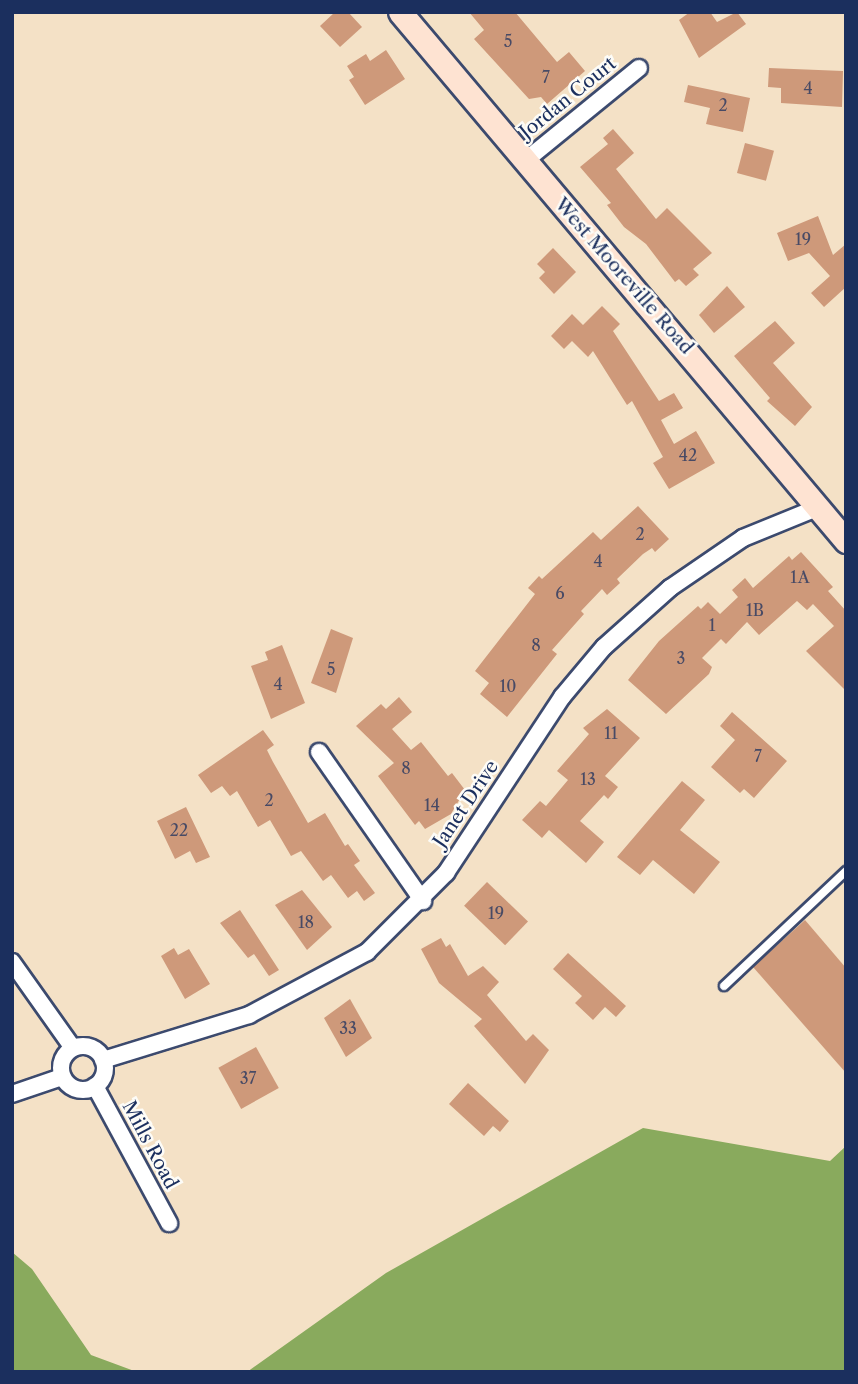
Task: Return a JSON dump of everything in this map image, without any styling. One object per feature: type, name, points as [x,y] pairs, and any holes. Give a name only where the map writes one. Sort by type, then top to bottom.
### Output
[{"type":"main road","name":"West Mooreville Road","points":[[400,12],[846,541]]},
{"type":"street","name":"Jordan Court","points":[[525,161],[639,68]]},
{"type":"street","name":"Janet Drive","points":[[103,1060],[249,1015],[324,979],[367,952],[423,901],[488,812],[562,697],[604,647],[670,588],[743,538],[819,507]]},
{"type":"street","points":[[319,752],[423,901]]},
{"type":"street","points":[[12,962],[73,1048]]},
{"type":"street","points":[[73,1048],[94,1049],[103,1060],[104,1075],[95,1086],[76,1089],[62,1077],[61,1063],[73,1048]]},
{"type":"street","points":[[12,1094],[62,1077]]},
{"type":"street","name":"Mills Road","points":[[95,1086],[169,1223]]},
{"type":"lane","points":[[724,986],[846,871]]},
{"type":"green space","points":[[643,1128],[830,1161],[846,1146],[846,1372],[247,1372],[386,1273]]},
{"type":"green space","points":[[12,1252],[32,1269],[91,1355],[137,1372],[12,1372]]},
{"type":"building","points":[[335,12],[348,12],[362,27],[340,47],[320,26]]},
{"type":"building","points":[[469,12],[515,12],[557,62],[569,52],[585,71],[547,104],[541,97],[529,99],[474,39],[484,30]]},
{"type":"building","points":[[690,12],[710,12],[717,22],[737,12],[746,24],[699,58],[679,20]]},
{"type":"building","points":[[386,50],[405,79],[365,105],[349,80],[354,77],[347,66],[366,54],[370,61]]},
{"type":"building","points":[[769,68],[843,71],[842,107],[781,103],[781,88],[768,87]]},
{"type":"building","points":[[688,85],[750,98],[743,132],[706,124],[710,108],[684,102]]},
{"type":"building","points":[[613,129],[634,153],[616,169],[656,219],[667,208],[712,253],[693,269],[699,275],[686,286],[679,279],[675,282],[646,244],[624,227],[607,205],[611,203],[580,167],[608,144],[603,138]]},
{"type":"building","points":[[745,143],[774,151],[766,181],[737,173]]},
{"type":"building","points":[[818,216],[833,255],[846,244],[846,287],[824,307],[811,293],[830,276],[809,253],[788,261],[777,233]]},
{"type":"building","points":[[553,248],[576,272],[554,294],[539,278],[545,272],[537,264]]},
{"type":"building","points":[[727,286],[745,307],[714,333],[699,315]]},
{"type":"building","points":[[602,306],[620,324],[613,331],[659,401],[674,393],[683,408],[661,420],[674,444],[696,431],[715,463],[669,489],[653,463],[663,457],[632,401],[627,405],[593,351],[588,357],[572,341],[564,349],[551,336],[572,314],[583,325]]},
{"type":"building","points":[[775,321],[795,343],[773,363],[812,407],[795,426],[767,401],[770,398],[734,356]]},
{"type":"building","points":[[638,506],[669,539],[655,552],[652,548],[643,554],[617,579],[620,583],[607,595],[602,589],[581,611],[584,614],[552,650],[557,654],[507,717],[480,694],[489,683],[475,671],[535,594],[528,588],[539,576],[542,579],[593,532],[601,540]]},
{"type":"building","points":[[801,552],[833,587],[828,591],[846,611],[846,691],[806,651],[834,626],[813,604],[807,610],[797,601],[759,635],[747,622],[726,644],[721,639],[702,658],[712,667],[709,674],[666,714],[628,680],[659,641],[698,606],[701,609],[708,602],[720,614],[738,597],[732,590],[745,578],[753,588],[789,556],[792,560]]},
{"type":"building","points":[[331,629],[353,638],[336,693],[311,683]]},
{"type":"building","points":[[282,645],[305,703],[271,719],[251,666],[268,660],[265,652]]},
{"type":"building","points":[[399,697],[412,712],[392,729],[411,750],[421,742],[448,776],[452,773],[465,790],[451,814],[425,829],[419,821],[415,825],[378,776],[394,763],[356,726],[381,704],[386,709]]},
{"type":"building","points":[[607,709],[640,738],[605,776],[618,787],[608,799],[604,795],[580,821],[604,842],[586,863],[549,830],[542,838],[522,820],[540,801],[546,806],[568,780],[557,771],[589,734],[583,728]]},
{"type":"building","points":[[732,712],[787,761],[754,798],[744,789],[740,793],[711,767],[735,740],[720,726]]},
{"type":"building","points":[[263,730],[274,745],[267,750],[308,823],[325,813],[345,846],[348,844],[360,861],[354,865],[375,893],[364,901],[357,891],[348,898],[331,875],[323,881],[301,851],[291,856],[270,820],[258,827],[237,791],[230,796],[222,786],[211,793],[198,775]]},
{"type":"building","points":[[682,781],[705,800],[680,830],[720,862],[694,894],[653,860],[640,875],[617,857]]},
{"type":"building","points":[[186,807],[210,857],[196,863],[190,851],[175,859],[157,821]]},
{"type":"building","points":[[487,882],[528,922],[505,945],[464,906]]},
{"type":"building","points":[[302,890],[332,927],[307,950],[275,905]]},
{"type":"building","points":[[240,910],[279,970],[269,976],[254,954],[248,958],[220,923]]},
{"type":"building","points":[[805,920],[846,968],[846,1073],[753,967]]},
{"type":"building","points":[[441,938],[446,947],[450,944],[468,976],[483,966],[499,982],[487,995],[526,1041],[533,1034],[549,1050],[525,1084],[474,1026],[482,1019],[439,983],[421,949]]},
{"type":"building","points":[[174,948],[178,955],[189,949],[210,984],[185,999],[161,956]]},
{"type":"building","points":[[568,953],[626,1006],[616,1017],[605,1007],[593,1020],[575,1003],[582,996],[553,969]]},
{"type":"building","points":[[350,999],[372,1038],[346,1057],[324,1018]]},
{"type":"building","points":[[256,1047],[279,1088],[241,1109],[218,1068]]},
{"type":"building","points":[[468,1083],[509,1121],[500,1132],[493,1126],[484,1136],[449,1104]]}]
